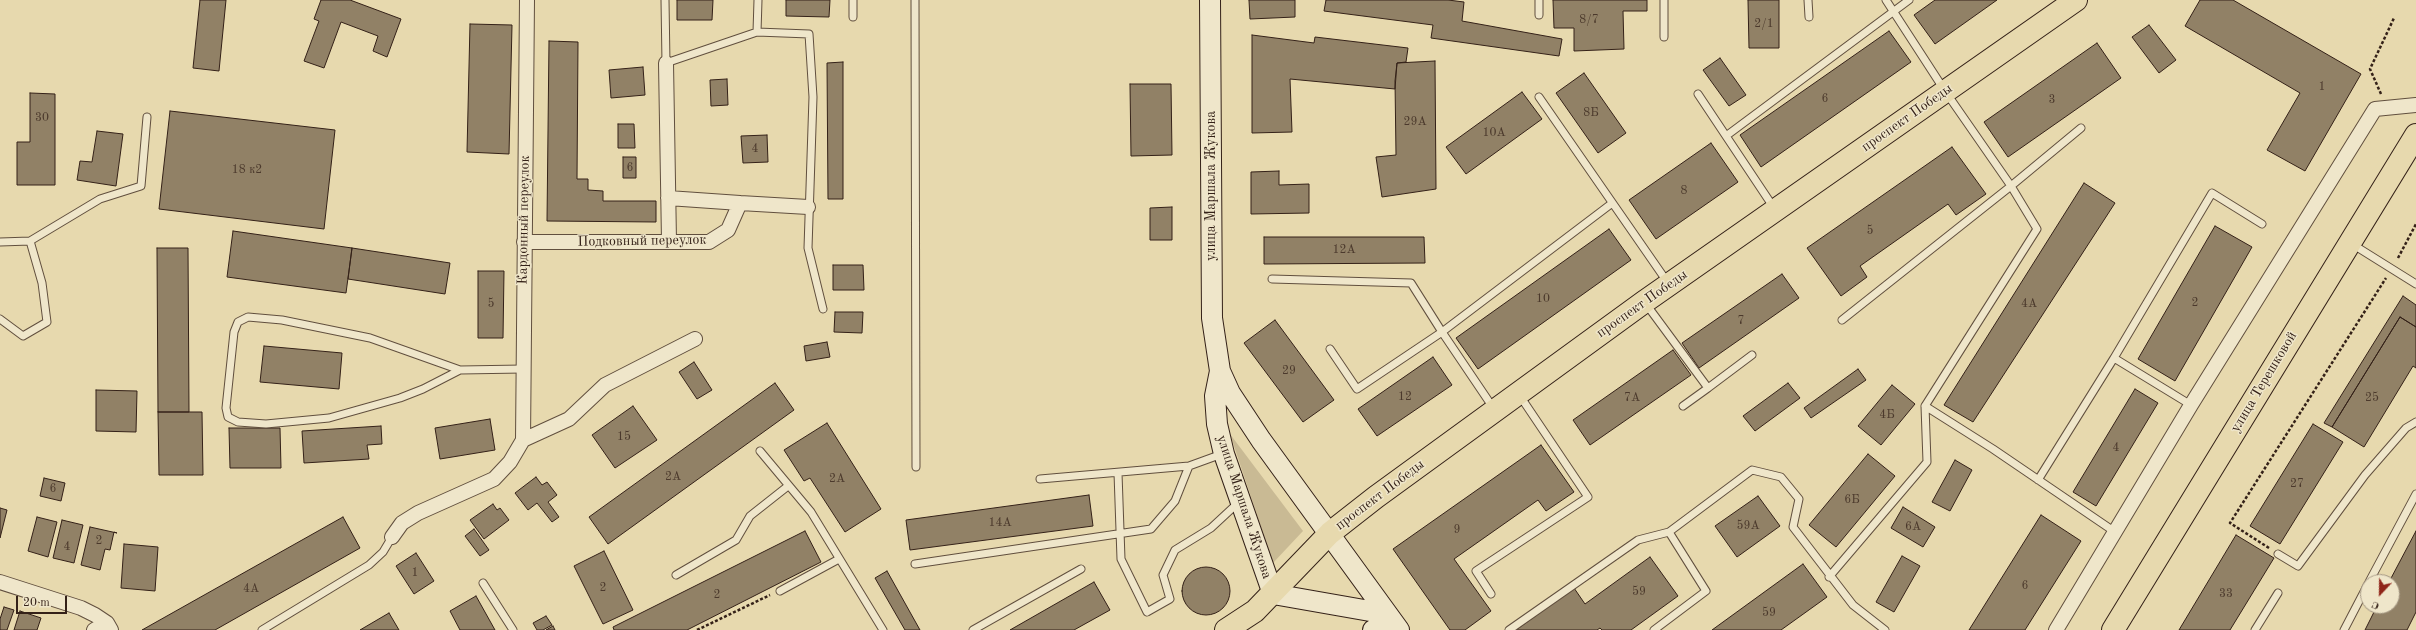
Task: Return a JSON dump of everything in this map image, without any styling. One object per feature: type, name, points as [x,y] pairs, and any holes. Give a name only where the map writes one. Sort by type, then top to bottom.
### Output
[{"type":"main road","name":"улица Маршала Жукова","points":[[1210,0],[1212,318],[1220,371],[1230,393],[1261,440],[1330,533],[1383,622],[1399,630]]},
{"type":"main road","name":"проспект Победы","points":[[1226,630],[1256,611],[1330,533],[1495,409],[1644,302],[2076,0]]},
{"type":"main road","name":"улица Терешковой","points":[[2113,630],[2349,242],[2416,135]]},
{"type":"main road","name":"улица Маршала Жукова","points":[[1220,371],[1215,396],[1217,424],[1224,454],[1273,594]]},
{"type":"main road","points":[[1273,594],[1383,622]]},
{"type":"main road","points":[[1374,630],[1383,622]]},
{"type":"street","name":"Кардонный переулок","points":[[523,440],[527,0]]},
{"type":"street","points":[[666,63],[668,241]]},
{"type":"street","points":[[2056,630],[2191,405],[2375,109],[2416,105]]},
{"type":"street","points":[[668,198],[808,207]]},
{"type":"street","name":"Подковный переулок","points":[[524,242],[709,242],[728,230],[740,203]]},
{"type":"street","points":[[392,537],[402,523],[418,513],[494,479],[510,462],[523,440],[569,419],[606,385],[695,339]]},
{"type":"street","points":[[0,582],[81,608],[109,626]]},
{"type":"street","points":[[94,630],[109,626]]},
{"type":"lane","points":[[665,0],[666,63],[757,32],[809,34],[813,97],[808,207],[808,248],[823,309]]},
{"type":"lane","points":[[757,32],[758,0]]},
{"type":"lane","points":[[853,0],[853,17]]},
{"type":"lane","points":[[915,0],[916,467]]},
{"type":"lane","points":[[1539,0],[1539,15]]},
{"type":"lane","points":[[1664,0],[1664,37]]},
{"type":"lane","points":[[1808,0],[1809,17]]},
{"type":"lane","points":[[1829,576],[1927,462],[1925,406],[2037,229],[2011,186],[1945,91],[1886,0]]},
{"type":"lane","points":[[1726,136],[1909,0]]},
{"type":"lane","points":[[1698,94],[1775,210]]},
{"type":"lane","points":[[1539,97],[1611,204],[1669,285]]},
{"type":"lane","points":[[0,242],[30,241],[100,199],[141,186],[147,117]]},
{"type":"lane","points":[[1842,320],[2011,186],[2081,128]]},
{"type":"lane","points":[[2038,480],[2114,358],[2212,193],[2262,224]]},
{"type":"lane","points":[[1330,349],[1357,389],[1442,332],[1611,204]]},
{"type":"lane","points":[[0,319],[23,336],[47,322],[42,283],[30,241]]},
{"type":"lane","points":[[2349,242],[2416,284]]},
{"type":"lane","points":[[1272,279],[1411,283],[1442,332],[1495,409]]},
{"type":"lane","points":[[1644,302],[1708,388]]},
{"type":"lane","points":[[460,370],[406,396],[329,418],[266,424],[238,422],[228,417],[226,408],[234,332],[238,322],[248,317],[282,320],[370,338],[460,370],[523,369]]},
{"type":"lane","points":[[1683,406],[1752,355]]},
{"type":"lane","points":[[2114,358],[2191,405]]},
{"type":"lane","points":[[1491,594],[1476,571],[1588,496],[1517,393]]},
{"type":"lane","points":[[1925,406],[2115,532]]},
{"type":"lane","points":[[2278,554],[2298,566],[2365,475],[2406,428],[2416,422]]},
{"type":"lane","points":[[760,451],[811,512],[883,630]]},
{"type":"lane","points":[[1040,479],[1189,466],[1224,454]]},
{"type":"lane","points":[[915,564],[1151,529],[1175,501],[1189,466]]},
{"type":"lane","points":[[1509,630],[1638,540],[1669,532],[1752,470],[1781,477],[1799,499],[1793,527],[1829,576],[1853,605],[1885,630]]},
{"type":"lane","points":[[1118,473],[1121,559],[1147,612],[1170,599],[1163,575],[1175,550],[1211,528],[1240,501]]},
{"type":"lane","points":[[676,575],[736,540],[750,516],[788,486]]},
{"type":"lane","points":[[2374,574],[2416,494]]},
{"type":"lane","points":[[1654,630],[1706,591],[1669,532]]},
{"type":"lane","points":[[262,630],[370,565],[383,552],[392,537]]},
{"type":"lane","points":[[780,591],[839,559]]},
{"type":"lane","points":[[973,630],[1081,569]]},
{"type":"lane","points":[[483,583],[513,630]]},
{"type":"lane","points":[[2255,630],[2278,593]]},
{"type":"lane","points":[[2344,630],[2360,600]]},
{"type":"path","points":[[2380,92],[2370,70],[2394,18]]},
{"type":"path","points":[[2398,258],[2416,224]]},
{"type":"path","points":[[2278,554],[2230,523],[2386,278]]},
{"type":"path","points":[[698,630],[780,591]]},
{"type":"shaded area","points":[[1230,434],[1303,531],[1273,563]]},
{"type":"building","points":[[200,0],[226,0],[219,71],[193,68]]},
{"type":"building","points":[[321,0],[350,0],[401,19],[387,57],[373,51],[378,36],[341,22],[324,68],[304,61],[319,21],[314,19]]},
{"type":"building","points":[[677,0],[713,0],[712,20],[677,20]]},
{"type":"building","points":[[786,0],[830,0],[829,17],[786,16]]},
{"type":"building","points":[[1249,0],[1295,0],[1295,17],[1250,19]]},
{"type":"building","points":[[1326,0],[1448,0],[1464,2],[1462,21],[1562,39],[1559,56],[1431,38],[1433,25],[1324,11]]},
{"type":"building","points":[[1553,0],[1647,0],[1647,11],[1623,11],[1624,49],[1574,51],[1574,28],[1554,28]]},
{"type":"building","points":[[1748,0],[1779,0],[1779,48],[1749,48]]},
{"type":"building","points":[[1935,0],[1997,0],[1935,44],[1914,15]]},
{"type":"building","points":[[2200,0],[2233,0],[2361,74],[2305,171],[2267,150],[2300,93],[2185,26]]},
{"type":"building","points":[[470,24],[512,25],[509,154],[467,152]]},
{"type":"building","points":[[2149,25],[2176,60],[2159,73],[2132,37]]},
{"type":"building","points":[[1889,31],[1911,62],[1761,167],[1740,135]]},
{"type":"building","points":[[1252,35],[1314,43],[1315,37],[1408,48],[1406,62],[1397,63],[1395,89],[1290,79],[1292,132],[1252,133]]},
{"type":"building","points":[[549,41],[578,42],[577,179],[588,179],[588,190],[603,191],[603,201],[656,201],[656,222],[547,221]]},
{"type":"building","points":[[2097,43],[2121,78],[2008,157],[1984,122]]},
{"type":"building","points":[[1720,58],[1746,95],[1729,106],[1703,70]]},
{"type":"building","points":[[1435,61],[1436,189],[1382,197],[1376,157],[1396,155],[1395,81],[1397,63]]},
{"type":"building","points":[[843,62],[843,199],[828,199],[827,63]]},
{"type":"building","points":[[643,67],[645,95],[611,98],[609,70]]},
{"type":"building","points":[[1584,73],[1626,133],[1598,153],[1556,93]]},
{"type":"building","points":[[727,79],[728,105],[711,106],[710,80]]},
{"type":"building","points":[[1130,84],[1171,84],[1172,155],[1131,156]]},
{"type":"building","points":[[1522,92],[1542,119],[1466,174],[1446,147]]},
{"type":"building","points":[[30,93],[55,94],[55,185],[17,185],[17,142],[30,142]]},
{"type":"building","points":[[170,111],[335,130],[324,229],[159,209]]},
{"type":"building","points":[[618,124],[634,124],[635,148],[618,148]]},
{"type":"building","points":[[97,131],[123,134],[116,186],[77,180],[80,161],[92,162]]},
{"type":"building","points":[[767,135],[768,162],[743,163],[741,136]]},
{"type":"building","points":[[1711,143],[1738,182],[1656,239],[1629,200]]},
{"type":"building","points":[[1952,147],[1986,194],[1956,215],[1948,204],[1860,266],[1867,277],[1841,296],[1807,248]]},
{"type":"building","points":[[623,157],[636,157],[636,178],[623,178]]},
{"type":"building","points":[[1279,171],[1279,185],[1309,184],[1309,213],[1251,214],[1251,172]]},
{"type":"building","points":[[2084,183],[2115,203],[1973,422],[1944,405]]},
{"type":"building","points":[[1172,207],[1172,240],[1150,240],[1150,208]]},
{"type":"building","points":[[2215,226],[2252,247],[2175,381],[2138,359]]},
{"type":"building","points":[[1609,229],[1631,260],[1478,369],[1456,338]]},
{"type":"building","points":[[233,231],[352,248],[346,293],[227,277]]},
{"type":"building","points":[[1264,237],[1424,237],[1425,263],[1264,264]]},
{"type":"building","points":[[157,248],[188,248],[189,412],[158,412]]},
{"type":"building","points":[[352,248],[450,263],[445,294],[348,279]]},
{"type":"building","points":[[833,265],[863,265],[864,290],[833,290]]},
{"type":"building","points":[[478,271],[504,271],[503,338],[478,338]]},
{"type":"building","points":[[1782,274],[1799,298],[1699,368],[1682,343]]},
{"type":"building","points":[[2403,296],[2416,305],[2416,327],[2400,317],[2332,427],[2324,423]]},
{"type":"building","points":[[835,312],[863,312],[862,333],[834,332]]},
{"type":"building","points":[[2400,317],[2416,327],[2416,368],[2413,366],[2364,447],[2332,427]]},
{"type":"building","points":[[1275,320],[1334,400],[1303,422],[1244,343]]},
{"type":"building","points":[[827,342],[830,357],[806,361],[804,346]]},
{"type":"building","points":[[264,346],[342,353],[339,389],[260,382]]},
{"type":"building","points":[[1673,350],[1691,375],[1590,445],[1573,420]]},
{"type":"building","points":[[1433,357],[1452,385],[1377,436],[1358,409]]},
{"type":"building","points":[[694,362],[712,390],[697,399],[679,372]]},
{"type":"building","points":[[1858,369],[1866,380],[1811,418],[1804,408]]},
{"type":"building","points":[[775,383],[794,410],[608,544],[589,517]]},
{"type":"building","points":[[1788,383],[1800,398],[1755,431],[1743,416]]},
{"type":"building","points":[[1892,385],[1915,404],[1881,445],[1858,426]]},
{"type":"building","points":[[2135,389],[2158,403],[2096,506],[2073,492]]},
{"type":"building","points":[[96,390],[137,391],[136,432],[96,431]]},
{"type":"building","points":[[633,406],[657,440],[615,468],[592,435]]},
{"type":"building","points":[[158,412],[202,412],[203,475],[159,475]]},
{"type":"building","points":[[490,419],[495,450],[440,459],[435,428]]},
{"type":"building","points":[[827,423],[881,509],[845,532],[810,478],[804,481],[784,450]]},
{"type":"building","points":[[2313,424],[2343,442],[2280,544],[2250,526]]},
{"type":"building","points":[[381,426],[382,444],[367,445],[369,459],[304,463],[302,431]]},
{"type":"building","points":[[229,428],[280,428],[281,468],[230,468]]},
{"type":"building","points":[[1541,445],[1574,492],[1546,511],[1538,500],[1454,559],[1491,611],[1465,630],[1450,630],[1393,549]]},
{"type":"building","points":[[1868,454],[1895,476],[1836,547],[1809,525]]},
{"type":"building","points":[[1955,460],[1972,470],[1950,511],[1932,502]]},
{"type":"building","points":[[536,477],[542,485],[547,482],[557,495],[548,502],[559,517],[552,522],[537,503],[528,510],[515,493]]},
{"type":"building","points":[[44,478],[65,483],[61,501],[40,496]]},
{"type":"building","points":[[1089,495],[1093,526],[910,550],[906,520]]},
{"type":"building","points":[[1758,496],[1780,526],[1737,557],[1715,526]]},
{"type":"building","points":[[493,504],[497,510],[500,508],[509,520],[484,539],[470,520]]},
{"type":"building","points":[[1903,507],[1935,527],[1923,547],[1891,528]]},
{"type":"building","points":[[0,508],[7,510],[0,538]]},
{"type":"building","points":[[2041,515],[2081,541],[2025,630],[1969,630]]},
{"type":"building","points":[[37,517],[57,522],[48,557],[28,551]]},
{"type":"building","points":[[343,517],[360,548],[215,630],[142,630]]},
{"type":"building","points":[[62,520],[83,525],[74,563],[53,558]]},
{"type":"building","points":[[90,527],[114,532],[110,550],[105,549],[100,570],[81,565]]},
{"type":"building","points":[[474,529],[489,550],[480,556],[465,536]]},
{"type":"building","points":[[805,531],[821,562],[687,630],[614,630],[613,627]]},
{"type":"building","points":[[2416,531],[2416,612],[2407,630],[2365,630],[2373,614],[2400,614],[2400,574],[2393,574]]},
{"type":"building","points":[[2236,535],[2274,558],[2230,630],[2179,630]]},
{"type":"building","points":[[124,544],[158,547],[155,591],[121,588]]},
{"type":"building","points":[[604,551],[633,610],[603,624],[574,566]]},
{"type":"building","points":[[416,553],[434,581],[414,594],[396,566]]},
{"type":"building","points":[[1902,556],[1920,566],[1894,612],[1876,602]]},
{"type":"building","points":[[1650,557],[1678,596],[1631,630],[1602,630],[1600,628],[1597,630],[1516,630],[1574,588],[1585,604]]},
{"type":"building","points":[[1803,564],[1827,597],[1781,630],[1712,630]]},
{"type":"building","points":[[1201,567],[1211,567],[1223,574],[1230,586],[1230,596],[1223,608],[1211,615],[1201,615],[1193,611],[1186,604],[1182,596],[1182,586],[1186,578],[1193,571]]},
{"type":"building","points":[[887,571],[920,630],[905,630],[875,578]]},
{"type":"building","points":[[1094,582],[1110,610],[1074,630],[1010,630]]},
{"type":"building","points":[[476,596],[495,630],[460,630],[450,611]]},
{"type":"building","points":[[4,607],[14,610],[7,630],[0,630],[0,619]]},
{"type":"building","points":[[20,611],[41,618],[37,630],[14,630]]},
{"type":"building","points":[[389,613],[399,630],[360,630]]},
{"type":"building","points":[[546,616],[552,625],[543,630],[537,630],[533,623]]},
{"type":"building","points":[[553,626],[555,630],[546,630]]}]
